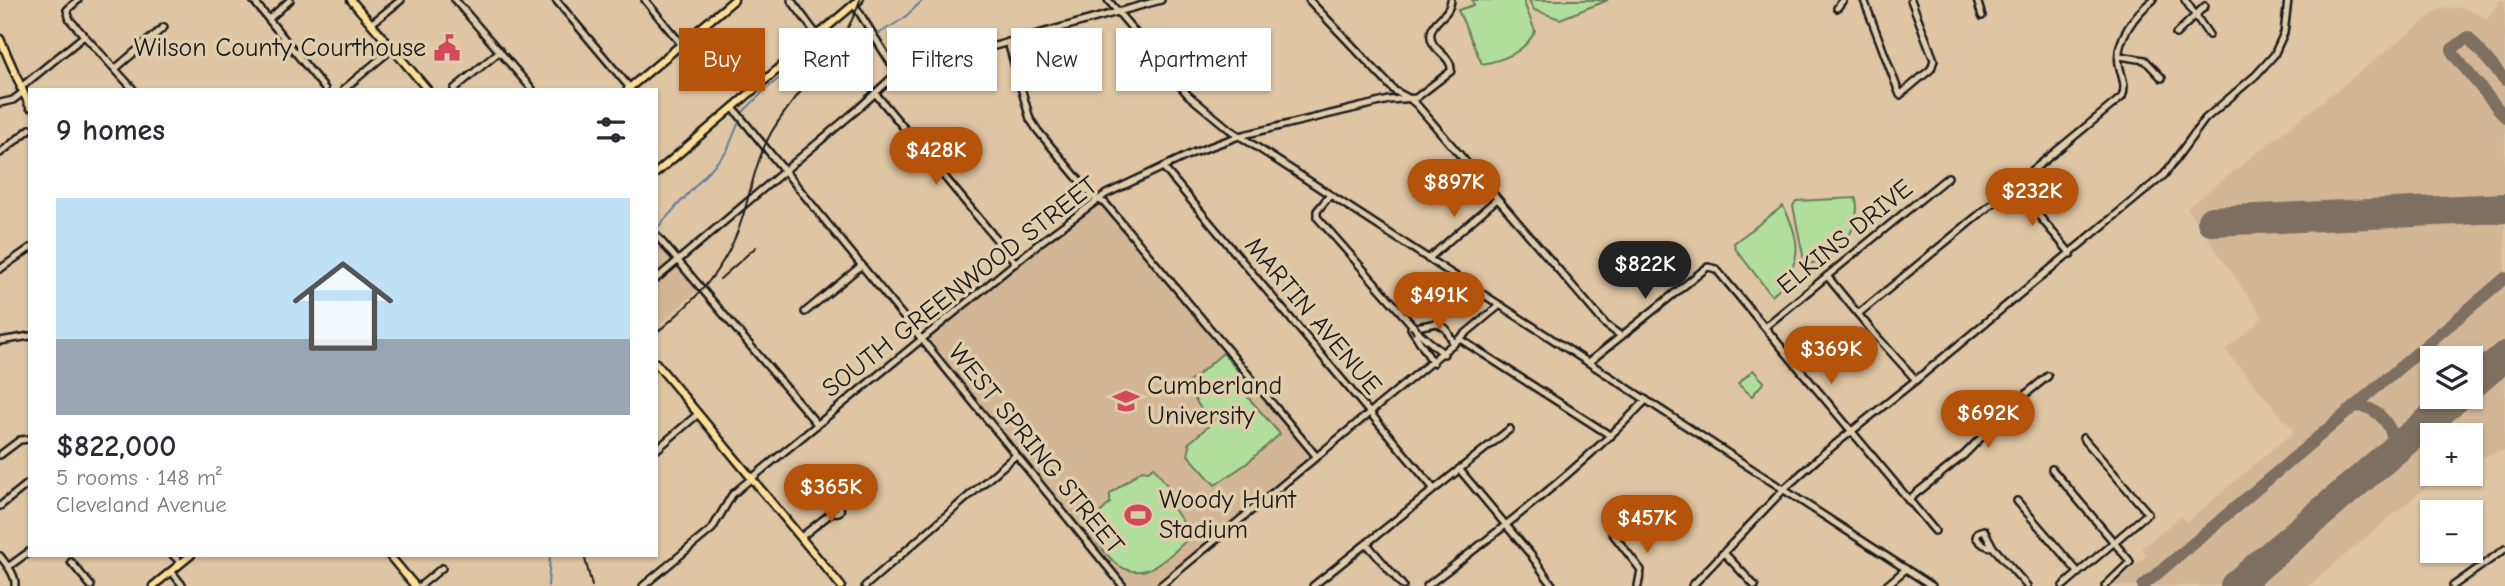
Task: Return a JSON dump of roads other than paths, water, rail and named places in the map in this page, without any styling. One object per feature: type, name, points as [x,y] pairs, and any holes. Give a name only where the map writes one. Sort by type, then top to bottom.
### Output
[{"type":"main road","points":[[351,0],[426,88]]},
{"type":"main road","points":[[700,28],[734,0]]},
{"type":"main road","points":[[825,28],[857,2]]},
{"type":"main road","points":[[0,39],[28,103]]},
{"type":"main road","points":[[629,88],[679,46]]},
{"type":"main road","points":[[658,171],[736,112],[779,71]]},
{"type":"main road","points":[[658,365],[841,586]]},
{"type":"main road","points":[[153,586],[188,557]]},
{"type":"main road","points":[[391,557],[418,586]]},
{"type":"street","points":[[78,0],[69,7],[67,13],[84,36],[132,88]]},
{"type":"street","points":[[253,0],[325,88]]},
{"type":"street","points":[[269,19],[290,0]]},
{"type":"street","points":[[371,24],[401,0]]},
{"type":"street","points":[[456,0],[532,88]]},
{"type":"street","points":[[556,0],[629,88]]},
{"type":"street","points":[[645,0],[679,42]]},
{"type":"street","points":[[791,0],[812,28]]},
{"type":"street","points":[[1108,0],[1198,105],[1239,136],[1932,586]]},
{"type":"street","points":[[997,45],[1161,0]]},
{"type":"street","points":[[1310,0],[1395,91],[1410,99],[1606,325],[1621,336]]},
{"type":"street","points":[[1410,99],[1416,98],[1451,71],[1450,62],[1430,37],[1434,26],[1450,8],[1451,0]]},
{"type":"street","points":[[1838,8],[1843,0]]},
{"type":"street","points":[[1864,0],[1900,95],[1931,69],[1934,60],[1911,0]]},
{"type":"street","points":[[1977,0],[1982,16]]},
{"type":"street","points":[[1858,314],[2111,106],[2124,91],[2119,56],[2126,33],[2142,9],[2153,0]]},
{"type":"street","points":[[2185,0],[2194,17],[2209,35]]},
{"type":"street","points":[[1692,586],[1784,489],[1851,430],[2159,181],[2205,119],[2270,60],[2284,33],[2288,0]]},
{"type":"street","points":[[857,2],[887,55]]},
{"type":"street","points":[[2176,34],[2205,6]]},
{"type":"street","points":[[116,69],[164,27]]},
{"type":"street","points":[[0,103],[13,100],[84,36]]},
{"type":"street","points":[[1008,42],[1034,126],[1097,200],[1105,204],[1317,457]]},
{"type":"street","points":[[345,88],[392,49]]},
{"type":"street","points":[[455,88],[500,51]]},
{"type":"street","points":[[2119,56],[2146,60],[2162,78]]},
{"type":"street","points":[[658,277],[887,82]]},
{"type":"street","points":[[875,93],[1016,263]]},
{"type":"street","name":"SOUTH GREENWOOD STREET","points":[[643,586],[712,529],[732,495],[1097,200],[1163,167],[1239,136],[1380,102],[1410,99]]},
{"type":"street","name":"WEST SPRING STREET","points":[[736,112],[1123,586]]},
{"type":"street","points":[[0,153],[28,131]]},
{"type":"street","name":"MARTIN AVENUE","points":[[1163,167],[1434,489]]},
{"type":"street","name":"ELKINS DRIVE","points":[[1766,326],[1948,177]]},
{"type":"street","points":[[2014,186],[2071,254]]},
{"type":"street","points":[[1330,195],[1317,211],[1317,217],[1414,329],[1433,363]]},
{"type":"street","points":[[1428,259],[1497,199]]},
{"type":"street","points":[[658,236],[817,424]]},
{"type":"street","points":[[0,269],[28,249]]},
{"type":"street","points":[[805,312],[862,265]]},
{"type":"street","points":[[1590,362],[1710,267],[1722,274],[1935,531]]},
{"type":"street","points":[[1827,276],[1916,380]]},
{"type":"street","points":[[1160,586],[1500,305]]},
{"type":"street","points":[[1414,329],[1437,323],[1446,329],[1454,344]]},
{"type":"street","points":[[1414,329],[1444,354]]},
{"type":"street","points":[[0,341],[28,336]]},
{"type":"street","points":[[1460,339],[1612,436]]},
{"type":"street","points":[[1908,500],[1964,455],[2016,402],[2048,376]]},
{"type":"street","points":[[1427,586],[1546,495],[1612,436],[1646,400]]},
{"type":"street","points":[[658,448],[698,414]]},
{"type":"street","points":[[1313,586],[1510,429]]},
{"type":"street","points":[[2063,586],[2148,513],[2083,438]]},
{"type":"street","points":[[0,455],[20,440],[28,439]]},
{"type":"street","points":[[865,586],[1016,455]]},
{"type":"street","points":[[1459,469],[1507,525],[1553,586]]},
{"type":"street","points":[[2052,469],[2130,562],[2105,586]]},
{"type":"street","points":[[0,506],[28,485]]},
{"type":"street","points":[[2017,501],[2078,572]]},
{"type":"street","points":[[801,537],[834,511]]},
{"type":"street","points":[[1612,527],[1612,533],[1641,570],[1637,586]]},
{"type":"street","points":[[1367,544],[1403,586]]},
{"type":"street","points":[[1993,547],[2027,586]]},
{"type":"street","points":[[2453,586],[2505,549]]},
{"type":"street","points":[[8,567],[28,552]]},
{"type":"street","points":[[1724,553],[1755,586]]},
{"type":"street","points":[[0,556],[8,567],[15,586]]},
{"type":"street","points":[[175,557],[181,563]]},
{"type":"street","points":[[71,562],[91,586]]},
{"type":"street","points":[[418,586],[442,568]]},
{"type":"street","points":[[1886,586],[1906,569]]},
{"type":"street","points":[[170,572],[183,586]]},
{"type":"street","points":[[2463,580],[2468,586]]},
{"type":"waterway","points":[[878,34],[903,19],[923,0]]},
{"type":"waterway","points":[[658,227],[727,151],[743,112],[779,78]]},
{"type":"waterway","points":[[548,586],[550,557]]},
{"type":"railway","points":[[658,331],[696,296],[728,253],[736,237],[758,164],[771,133],[843,37],[860,0]]},
{"type":"railway","points":[[720,279],[756,247]]},
{"type":"railway","points":[[585,557],[592,586]]},
{"type":"place","name":"Wilson County Courthouse","points":[[447,48]]},
{"type":"place","name":"Cumberland University","points":[[1126,401]]},
{"type":"place","name":"Woody Hunt Stadium","points":[[1138,515]]}]
